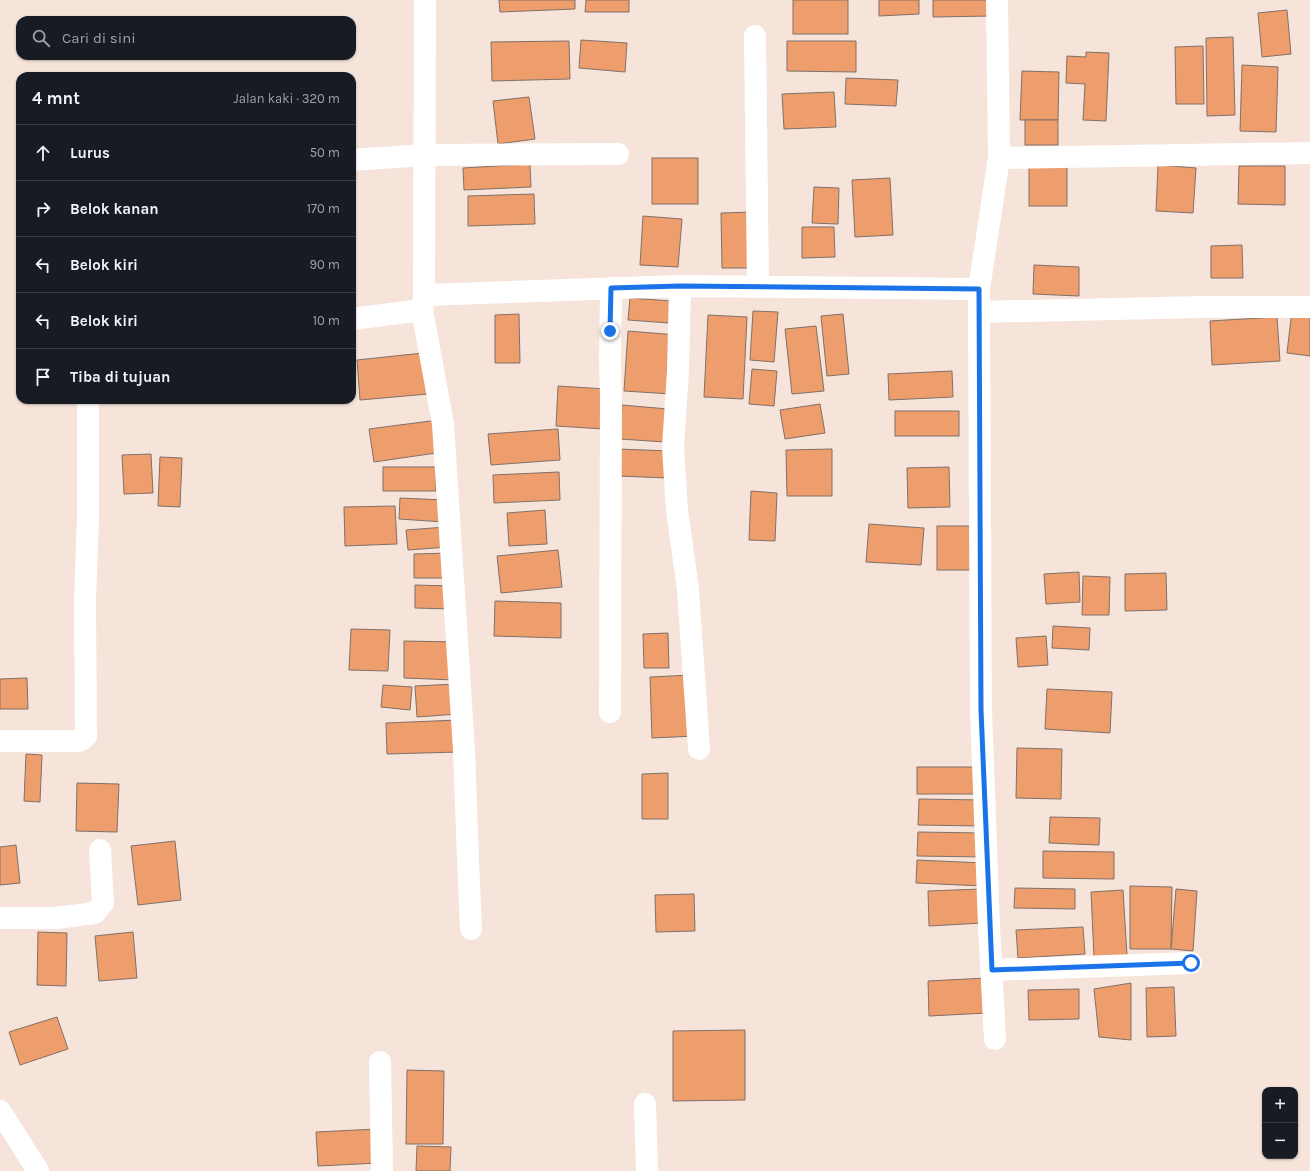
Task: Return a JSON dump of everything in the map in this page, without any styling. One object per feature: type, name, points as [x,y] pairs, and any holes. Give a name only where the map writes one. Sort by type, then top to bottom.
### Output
[{"type":"street","points":[[426,0],[423,303],[443,424],[464,743],[471,929]]},
{"type":"street","points":[[995,1040],[981,710],[979,289],[1000,158],[997,0]]},
{"type":"street","points":[[755,36],[758,287]]},
{"type":"street","points":[[1000,158],[1310,153]]},
{"type":"street","points":[[356,160],[424,155],[618,154]]},
{"type":"street","points":[[356,318],[423,303],[611,288],[680,286],[979,289]]},
{"type":"street","points":[[680,286],[678,371],[673,447],[677,510],[688,590],[699,749]]},
{"type":"street","points":[[610,712],[611,288]]},
{"type":"street","points":[[979,312],[1201,307],[1310,307]]},
{"type":"street","points":[[0,741],[78,741],[84,739],[86,736],[85,600],[88,516],[88,404]]},
{"type":"street","points":[[0,918],[56,918],[95,914],[103,903],[100,850]]},
{"type":"street","points":[[992,970],[1191,963]]},
{"type":"street","points":[[380,1062],[382,1171]]},
{"type":"street","points":[[645,1104],[647,1171]]},
{"type":"street","points":[[0,1111],[38,1171]]},
{"type":"building","points":[[499,0],[575,0],[575,9],[500,12]]},
{"type":"building","points":[[586,0],[629,0],[629,12],[585,12]]},
{"type":"building","points":[[793,0],[848,0],[848,34],[793,34]]},
{"type":"building","points":[[879,0],[919,0],[919,14],[879,16]]},
{"type":"building","points":[[933,0],[991,0],[992,16],[933,17]]},
{"type":"building","points":[[1287,10],[1291,54],[1262,57],[1258,13]]},
{"type":"building","points":[[1233,37],[1235,115],[1207,116],[1206,38]]},
{"type":"building","points":[[581,40],[627,43],[625,72],[579,68]]},
{"type":"building","points":[[569,41],[570,79],[492,81],[491,42]]},
{"type":"building","points":[[787,41],[856,41],[856,72],[787,71]]},
{"type":"building","points":[[1203,46],[1204,104],[1176,104],[1175,47]]},
{"type":"building","points":[[1086,52],[1109,53],[1106,121],[1083,120],[1085,84],[1066,83],[1067,56],[1086,57]]},
{"type":"building","points":[[1242,65],[1278,67],[1276,132],[1240,131]]},
{"type":"building","points":[[1022,71],[1059,72],[1058,120],[1020,120]]},
{"type":"building","points":[[846,78],[898,80],[896,106],[845,104]]},
{"type":"building","points":[[834,92],[836,127],[784,129],[782,94]]},
{"type":"building","points":[[529,97],[535,139],[498,144],[493,101]]},
{"type":"building","points":[[1025,120],[1058,120],[1058,145],[1025,145]]},
{"type":"building","points":[[652,158],[698,158],[698,204],[652,204]]},
{"type":"building","points":[[1029,163],[1067,163],[1067,206],[1029,206]]},
{"type":"building","points":[[530,164],[531,187],[464,190],[463,168]]},
{"type":"building","points":[[1158,165],[1196,168],[1193,213],[1156,211]]},
{"type":"building","points":[[1239,166],[1285,166],[1285,205],[1238,204]]},
{"type":"building","points":[[890,178],[893,235],[855,237],[852,180]]},
{"type":"building","points":[[814,187],[839,188],[838,224],[812,223]]},
{"type":"building","points":[[534,194],[535,224],[468,226],[468,196]]},
{"type":"building","points":[[751,212],[752,268],[722,268],[721,213]]},
{"type":"building","points":[[643,216],[682,219],[678,267],[640,265]]},
{"type":"building","points":[[802,227],[834,227],[835,257],[802,258]]},
{"type":"building","points":[[1242,245],[1243,278],[1211,278],[1211,246]]},
{"type":"building","points":[[1034,265],[1079,267],[1079,296],[1033,294]]},
{"type":"building","points":[[630,298],[671,301],[669,323],[628,320]]},
{"type":"building","points":[[1292,310],[1310,313],[1310,356],[1287,353]]},
{"type":"building","points":[[753,311],[778,312],[774,362],[750,360]]},
{"type":"building","points":[[519,314],[520,363],[495,363],[495,315]]},
{"type":"building","points":[[843,314],[849,374],[827,376],[821,316]]},
{"type":"building","points":[[708,315],[747,317],[743,399],[704,397]]},
{"type":"building","points":[[1277,317],[1280,361],[1212,365],[1210,321]]},
{"type":"building","points":[[816,326],[824,391],[792,394],[785,329]]},
{"type":"building","points":[[628,331],[677,335],[672,394],[624,391]]},
{"type":"building","points":[[423,353],[428,394],[360,400],[357,360]]},
{"type":"building","points":[[752,369],[777,371],[774,406],[749,404]]},
{"type":"building","points":[[952,371],[953,397],[889,400],[888,374]]},
{"type":"building","points":[[558,386],[606,389],[604,429],[556,426]]},
{"type":"building","points":[[820,404],[825,433],[785,439],[780,410]]},
{"type":"building","points":[[622,405],[668,409],[665,442],[620,439]]},
{"type":"building","points":[[895,411],[959,411],[959,436],[895,436]]},
{"type":"building","points":[[438,420],[443,452],[374,462],[369,429]]},
{"type":"building","points":[[558,429],[560,460],[491,465],[488,434]]},
{"type":"building","points":[[619,449],[669,451],[668,478],[618,476]]},
{"type":"building","points":[[832,449],[832,496],[787,496],[786,450]]},
{"type":"building","points":[[151,454],[153,493],[124,494],[122,455]]},
{"type":"building","points":[[160,457],[182,458],[180,507],[158,506]]},
{"type":"building","points":[[383,467],[436,467],[436,491],[383,491]]},
{"type":"building","points":[[949,467],[950,507],[908,508],[907,468]]},
{"type":"building","points":[[559,472],[560,500],[494,503],[493,475]]},
{"type":"building","points":[[751,491],[777,493],[775,541],[749,540]]},
{"type":"building","points":[[400,498],[445,500],[444,522],[399,519]]},
{"type":"building","points":[[395,506],[397,544],[345,546],[344,507]]},
{"type":"building","points":[[545,510],[547,544],[509,546],[507,513]]},
{"type":"building","points":[[869,524],[924,528],[921,565],[866,562]]},
{"type":"building","points":[[937,526],[975,526],[975,570],[937,570]]},
{"type":"building","points":[[446,527],[448,547],[408,550],[406,530]]},
{"type":"building","points":[[558,550],[562,587],[501,593],[497,556]]},
{"type":"building","points":[[449,553],[450,578],[414,578],[414,554]]},
{"type":"building","points":[[1079,572],[1080,602],[1046,604],[1044,574]]},
{"type":"building","points":[[1166,573],[1167,610],[1125,611],[1125,574]]},
{"type":"building","points":[[1083,576],[1110,577],[1109,615],[1082,615]]},
{"type":"building","points":[[415,585],[452,586],[452,609],[415,608]]},
{"type":"building","points":[[495,601],[561,603],[561,638],[494,636]]},
{"type":"building","points":[[1053,626],[1090,628],[1089,650],[1052,648]]},
{"type":"building","points":[[351,629],[390,630],[388,671],[349,670]]},
{"type":"building","points":[[668,633],[669,668],[644,668],[643,634]]},
{"type":"building","points":[[1046,636],[1048,665],[1018,667],[1016,638]]},
{"type":"building","points":[[404,641],[455,642],[454,680],[404,678]]},
{"type":"building","points":[[692,675],[695,736],[652,738],[650,677]]},
{"type":"building","points":[[27,678],[28,709],[0,709],[0,679]]},
{"type":"building","points":[[456,684],[458,714],[417,717],[415,686]]},
{"type":"building","points":[[383,685],[412,687],[410,710],[381,707]]},
{"type":"building","points":[[1047,689],[1112,692],[1110,733],[1045,729]]},
{"type":"building","points":[[458,720],[459,752],[387,754],[386,723]]},
{"type":"building","points":[[1017,748],[1062,749],[1061,799],[1016,798]]},
{"type":"building","points":[[26,754],[42,755],[40,802],[24,801]]},
{"type":"building","points":[[917,767],[980,767],[980,794],[917,794]]},
{"type":"building","points":[[668,773],[668,819],[642,819],[642,774]]},
{"type":"building","points":[[77,783],[119,784],[117,832],[76,831]]},
{"type":"building","points":[[919,799],[983,800],[982,826],[918,825]]},
{"type":"building","points":[[1050,817],[1100,818],[1099,845],[1049,843]]},
{"type":"building","points":[[918,832],[983,833],[983,857],[917,856]]},
{"type":"building","points":[[175,841],[181,900],[138,905],[131,846]]},
{"type":"building","points":[[16,845],[20,883],[0,885],[0,847]]},
{"type":"building","points":[[1043,851],[1114,852],[1114,879],[1043,878]]},
{"type":"building","points":[[917,860],[983,863],[982,886],[916,883]]},
{"type":"building","points":[[1130,886],[1172,887],[1171,949],[1130,949]]},
{"type":"building","points":[[1015,888],[1075,889],[1075,909],[1014,908]]},
{"type":"building","points":[[981,889],[983,923],[929,926],[928,891]]},
{"type":"building","points":[[1176,889],[1197,891],[1193,951],[1171,949]]},
{"type":"building","points":[[1123,890],[1127,955],[1094,957],[1091,892]]},
{"type":"building","points":[[694,894],[695,931],[656,932],[655,895]]},
{"type":"building","points":[[1083,927],[1085,954],[1018,958],[1016,930]]},
{"type":"building","points":[[38,932],[67,933],[66,986],[37,985]]},
{"type":"building","points":[[133,932],[137,978],[99,981],[95,936]]},
{"type":"building","points":[[986,978],[987,1013],[929,1016],[928,981]]},
{"type":"building","points":[[1131,983],[1131,1040],[1099,1037],[1094,989]]},
{"type":"building","points":[[1174,987],[1176,1036],[1147,1037],[1146,988]]},
{"type":"building","points":[[1079,989],[1079,1019],[1029,1020],[1028,990]]},
{"type":"building","points":[[57,1017],[68,1049],[20,1065],[9,1032]]},
{"type":"building","points":[[745,1030],[745,1100],[673,1101],[673,1031]]},
{"type":"building","points":[[407,1070],[444,1071],[443,1144],[406,1144]]},
{"type":"building","points":[[377,1129],[379,1163],[318,1166],[316,1132]]},
{"type":"building","points":[[417,1146],[451,1147],[450,1171],[416,1171]]},
{"type":"route","points":[[610,331],[611,288],[680,286],[979,289],[981,710],[987,884],[992,970],[1191,963]]}]
